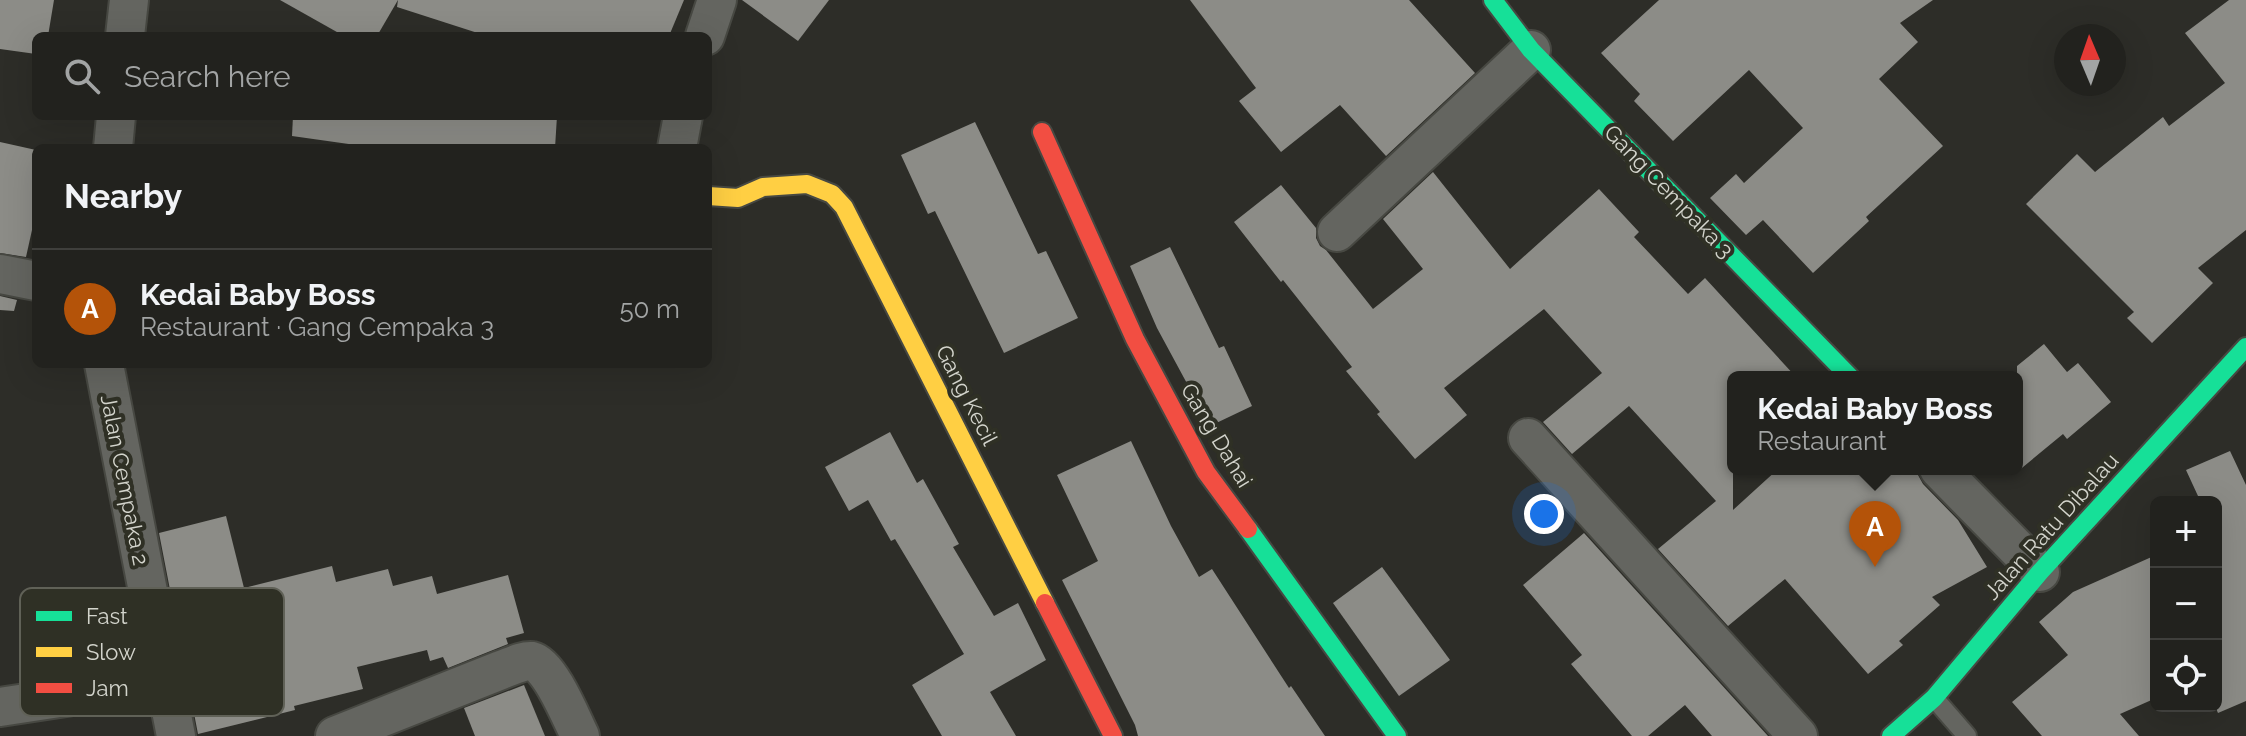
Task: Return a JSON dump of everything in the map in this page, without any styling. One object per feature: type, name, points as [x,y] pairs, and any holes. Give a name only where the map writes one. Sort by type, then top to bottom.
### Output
[{"type":"street","points":[[125,32],[129,0]]},
{"type":"street","points":[[706,32],[717,0]]},
{"type":"street","name":"Gang Cempaka 3","points":[[1493,0],[1531,50],[1844,371]]},
{"type":"street","points":[[1337,232],[1531,50]]},
{"type":"street","points":[[113,144],[116,120]]},
{"type":"street","points":[[678,144],[682,120]]},
{"type":"street","name":"Gang Dahai","points":[[1042,132],[1135,339],[1206,472],[1397,736]]},
{"type":"street","name":"Gang Kecil","points":[[712,196],[738,198],[763,187],[807,184],[832,194],[844,207],[1113,736]]},
{"type":"street","points":[[0,274],[32,280]]},
{"type":"street","name":"Jalan Ratu Dibalau","points":[[1891,736],[1934,698],[2040,572],[2246,347]]},
{"type":"street","name":"Jalan Cempaka 2","points":[[104,368],[146,588]]},
{"type":"street","points":[[1528,438],[1798,736]]},
{"type":"street","points":[[1945,475],[2040,572]]},
{"type":"street","points":[[335,736],[529,661],[536,663],[551,678],[580,736]]},
{"type":"street","points":[[0,707],[20,704]]},
{"type":"street","name":"Jalan Cempaka 2","points":[[172,716],[176,736]]},
{"type":"lane","points":[[1934,698],[1967,736]]},
{"type":"building","points":[[0,0],[54,0],[49,32],[32,32],[32,53],[0,49]]},
{"type":"building","points":[[280,0],[398,0],[379,32],[337,32]]},
{"type":"building","points":[[398,0],[684,0],[671,32],[475,32],[397,7]]},
{"type":"building","points":[[742,0],[829,0],[798,41]]},
{"type":"building","points":[[1190,0],[1409,0],[1475,73],[1386,156],[1340,105],[1281,152],[1239,101],[1256,88]]},
{"type":"building","points":[[1659,0],[1933,0],[1900,23],[1918,42],[1879,79],[1943,146],[1866,217],[1869,221],[1813,273],[1763,220],[1746,235],[1710,198],[1736,174],[1744,183],[1803,128],[1749,70],[1673,141],[1634,101],[1640,94],[1601,53]]},
{"type":"building","points":[[2229,0],[2246,0],[2246,230],[2198,268],[2213,283],[2152,343],[2127,318],[2134,312],[2026,204],[2077,154],[2095,172],[2163,117],[2169,126],[2225,83],[2185,33]]},
{"type":"building","points":[[293,120],[557,120],[555,144],[349,144],[292,136]]},
{"type":"building","points":[[975,122],[1038,254],[1046,251],[1078,318],[1004,353],[935,211],[928,214],[901,155]]},
{"type":"building","points":[[0,142],[32,149],[32,230],[26,257],[0,253]]},
{"type":"building","points":[[1433,172],[1510,269],[1599,189],[1639,232],[1634,237],[1688,294],[1705,278],[1790,371],[1727,371],[1727,475],[1733,475],[1733,510],[1771,475],[1918,475],[1958,520],[1987,567],[1932,597],[1940,605],[1899,641],[1903,645],[1868,674],[1785,579],[1728,626],[1658,549],[1716,501],[1629,406],[1572,454],[1543,422],[1602,373],[1544,309],[1444,388],[1467,415],[1415,459],[1346,371],[1352,367],[1234,222],[1281,185],[1316,228],[1320,246],[1373,309],[1423,269],[1383,219]]},
{"type":"building","points":[[1170,247],[1219,348],[1224,346],[1252,406],[1210,426],[1157,328],[1130,266]]},
{"type":"building","points":[[0,296],[17,300],[14,311],[0,310]]},
{"type":"building","points":[[2044,344],[2067,372],[2078,363],[2111,402],[2067,439],[2063,434],[2023,467],[2023,371],[2017,371],[2017,366]]},
{"type":"building","points":[[890,432],[917,483],[923,479],[959,544],[953,547],[994,616],[1018,603],[1046,660],[990,692],[1016,736],[942,736],[912,685],[964,654],[868,500],[849,511],[825,467]]},
{"type":"building","points":[[1131,441],[1199,577],[1212,569],[1289,688],[1291,686],[1325,736],[1138,736],[1062,580],[1098,561],[1057,475]]},
{"type":"building","points":[[2230,451],[2246,485],[2246,701],[2222,711],[2222,496],[2198,496],[2186,470]]},
{"type":"building","points":[[226,516],[244,588],[170,588],[159,533]]},
{"type":"building","points":[[1584,533],[1768,736],[1712,736],[1685,705],[1648,736],[1632,736],[1571,664],[1582,655],[1523,585]]},
{"type":"building","points":[[2150,558],[2150,701],[2120,714],[2139,736],[2042,736],[2012,702],[2068,655],[2039,622],[2073,592]]},
{"type":"building","points":[[332,566],[336,582],[388,569],[393,586],[432,576],[437,594],[508,575],[524,633],[506,638],[508,644],[448,668],[443,657],[430,661],[427,650],[357,667],[363,689],[294,706],[295,710],[284,713],[284,588],[244,588]]},
{"type":"building","points":[[1382,567],[1450,660],[1399,696],[1333,603]]},
{"type":"building","points":[[524,685],[545,736],[475,736],[464,708]]},
{"type":"building","points":[[195,716],[271,716],[198,734]]},
{"type":"traffic: fast","points":[[1493,0],[1531,50],[1844,371]]},
{"type":"traffic: fast","points":[[1891,736],[1934,698],[2040,572],[2246,347]]},
{"type":"traffic: fast","points":[[1248,529],[1397,736]]},
{"type":"traffic: slow","points":[[712,196],[738,198],[763,187],[807,184],[832,194],[844,207],[1045,603]]},
{"type":"traffic: jam","points":[[1042,132],[1135,339],[1206,472],[1248,529]]},
{"type":"traffic: jam","points":[[1045,603],[1113,736]]},
{"type":"place","name":"Kedai Baby Boss","points":[[1875,567]]}]
